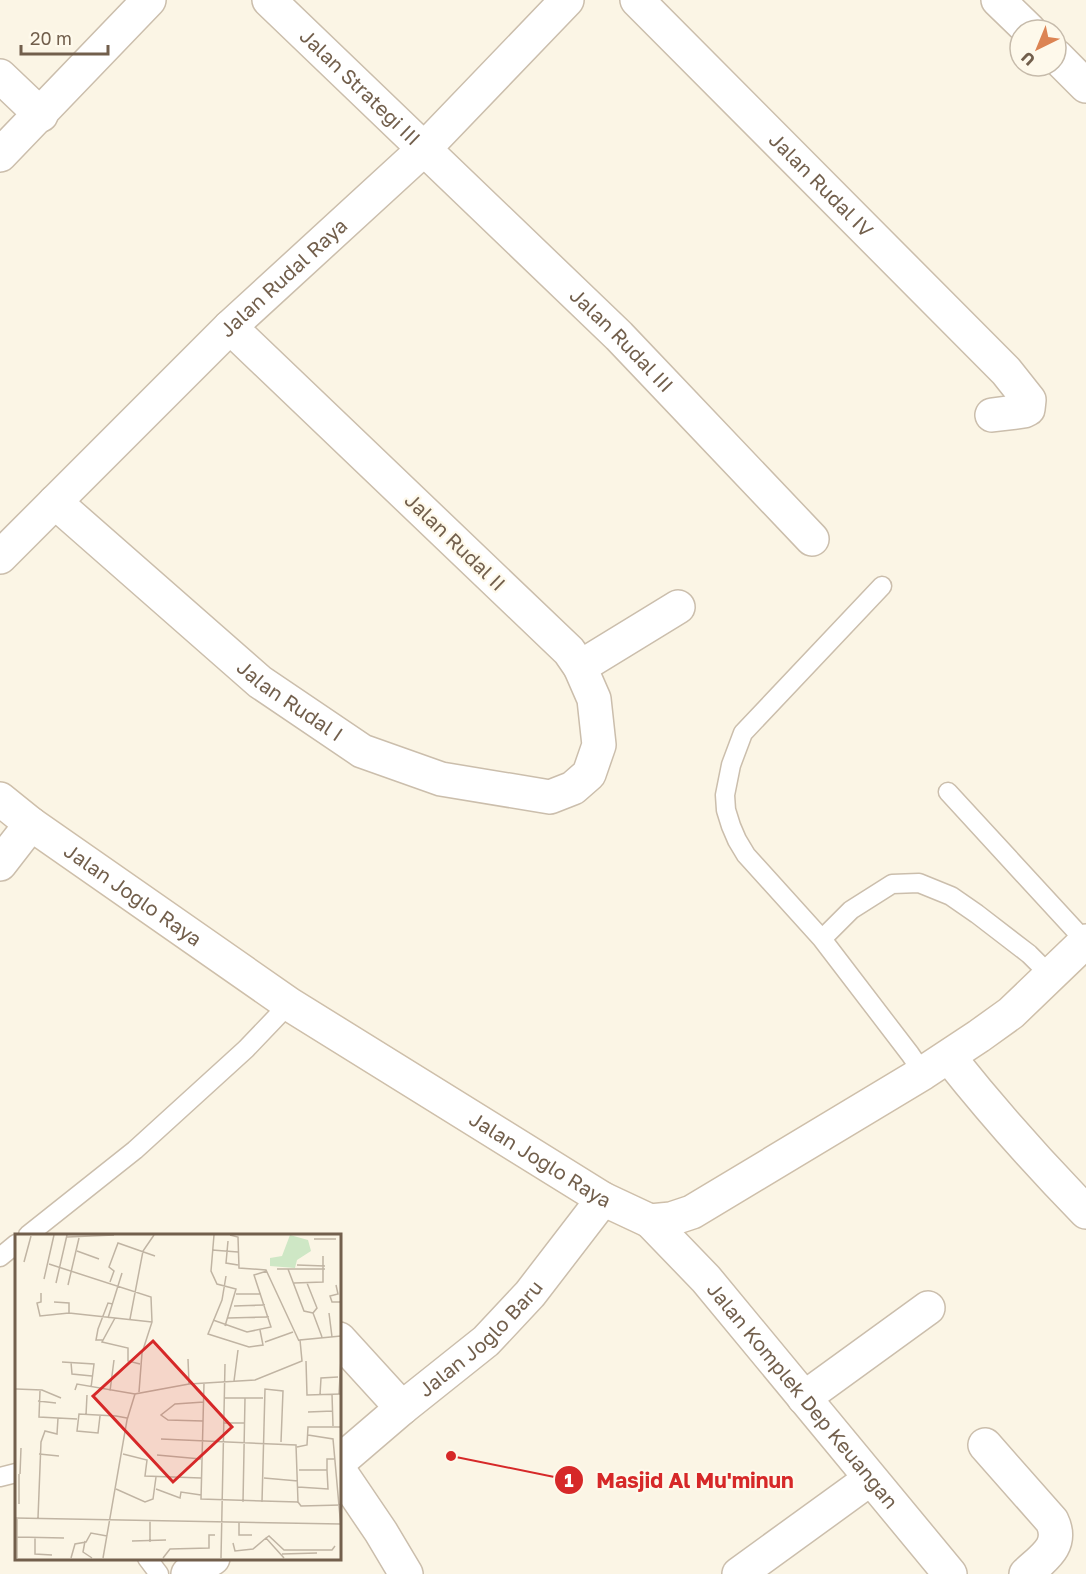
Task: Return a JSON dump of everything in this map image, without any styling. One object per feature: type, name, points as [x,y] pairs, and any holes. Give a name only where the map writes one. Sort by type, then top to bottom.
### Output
[{"type":"street","points":[[0,156],[37,111],[149,0]]},
{"type":"street","name":"Jalan Strategi III","points":[[269,0],[424,149]]},
{"type":"street","name":"Jalan Rudal Raya","points":[[0,557],[230,327],[424,149],[567,0]]},
{"type":"street","name":"Jalan Rudal IV","points":[[637,0],[1006,371],[1029,400],[1030,405],[1024,411],[992,416]]},
{"type":"street","points":[[998,0],[1017,18]]},
{"type":"street","points":[[1068,69],[1086,86]]},
{"type":"street","points":[[0,76],[37,111]]},
{"type":"street","name":"Jalan Rudal III","points":[[424,149],[619,336],[812,539]]},
{"type":"street","name":"Jalan Rudal II","points":[[230,327],[569,651],[580,667],[594,699],[598,745],[589,774],[573,788]]},
{"type":"street","name":"Jalan Rudal I","points":[[55,502],[260,682],[362,751],[441,780],[550,797],[573,788]]},
{"type":"street","points":[[580,667],[678,607]]},
{"type":"street","name":"Jalan Joglo Raya","points":[[0,799],[31,824],[289,1004],[603,1199],[650,1221]]},
{"type":"street","points":[[0,864],[31,824]]},
{"type":"street","points":[[650,1221],[671,1219],[692,1212],[936,1065],[1011,1013],[1086,941]]},
{"type":"street","points":[[936,1065],[990,1108],[1086,1212]]},
{"type":"street","name":"Jalan Joglo Baru","points":[[340,1461],[486,1341],[530,1294],[603,1199]]},
{"type":"street","name":"Jalan Komplek Dep Keuangan","points":[[650,1221],[706,1280],[950,1574]]},
{"type":"street","points":[[804,1398],[928,1308]]},
{"type":"street","points":[[340,1340],[402,1408]]},
{"type":"street","points":[[985,1445],[1052,1521],[1057,1530],[1055,1543],[1026,1574]]},
{"type":"street","points":[[340,1471],[406,1574]]},
{"type":"street","points":[[739,1574],[870,1479]]},
{"type":"street","points":[[188,1574],[210,1559]]},
{"type":"lane","points":[[882,586],[743,733],[731,765],[725,795],[726,810],[736,840],[746,855],[822,939],[910,1054],[936,1065]]},
{"type":"lane","points":[[948,792],[1086,941]]},
{"type":"lane","points":[[822,939],[851,910],[892,884],[919,883],[951,896],[977,914],[1029,954],[1051,976]]},
{"type":"lane","points":[[29,1234],[135,1150],[246,1049],[289,1004]]},
{"type":"lane","points":[[0,1257],[15,1245]]},
{"type":"lane","points":[[0,1477],[15,1473]]},
{"type":"lane","points":[[148,1559],[159,1574]]},
{"type":"place","name":"Masjid Al Mu'minun","points":[[451,1456]]}]
